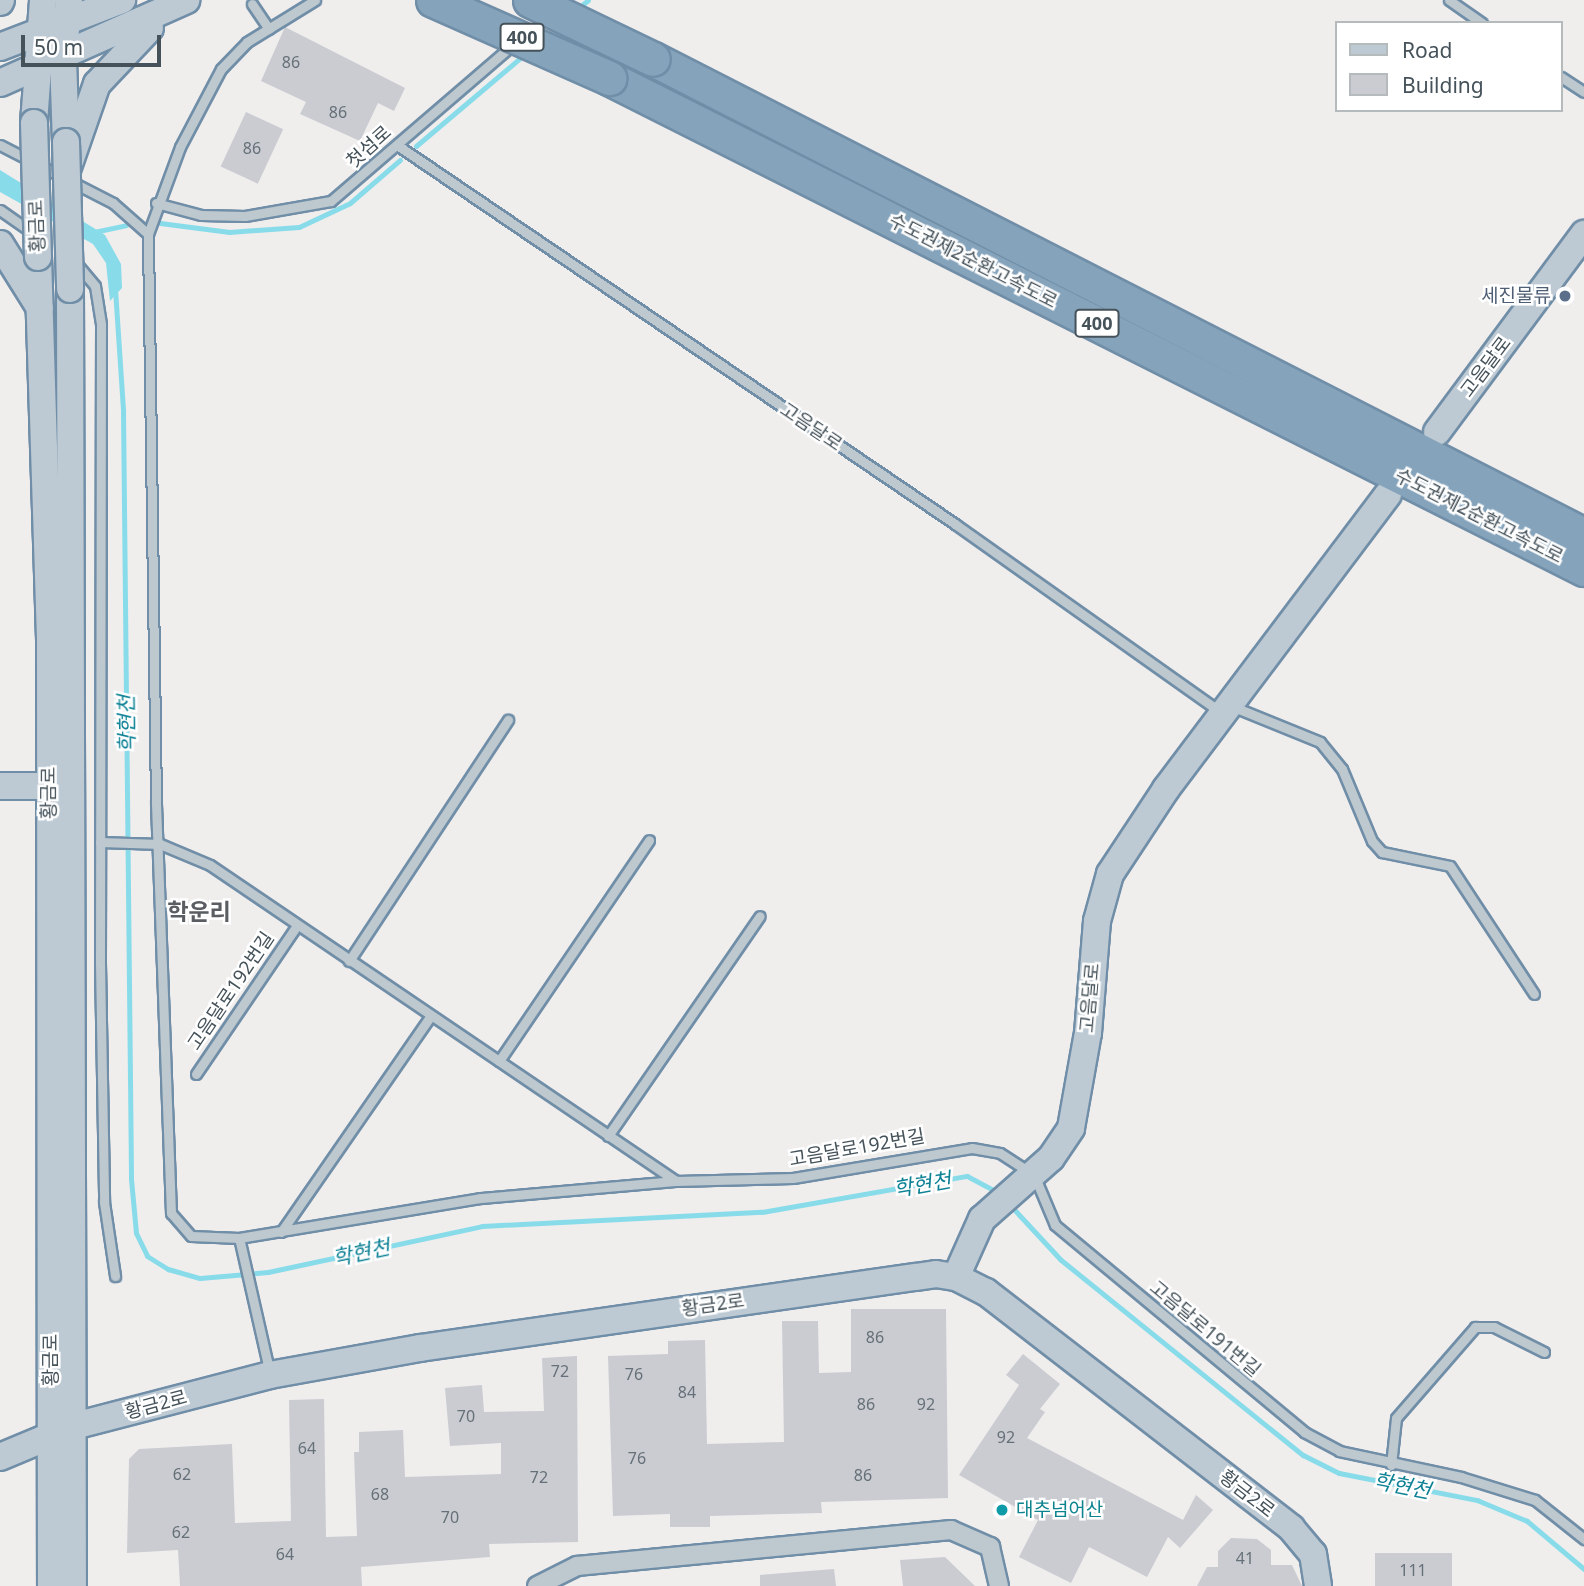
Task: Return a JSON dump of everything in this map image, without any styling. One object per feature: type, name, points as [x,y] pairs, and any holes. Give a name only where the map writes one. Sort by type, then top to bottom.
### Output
[{"type":"highway","name":"수도권제2순환고속도로","points":[[433,0],[609,78],[1584,569]]},
{"type":"highway","name":"수도권제2순환고속도로","points":[[535,15],[653,59],[1584,535]]},
{"type":"street","name":"황금로","points":[[43,0],[34,70],[34,124],[50,251],[41,309],[61,786]]},
{"type":"street","points":[[0,47],[38,35],[67,13],[122,0]]},
{"type":"street","points":[[0,83],[62,59],[178,4]]},
{"type":"street","points":[[72,138],[107,70],[178,4]]},
{"type":"street","name":"황금로","points":[[67,13],[62,59],[72,138],[67,171],[70,289],[61,786],[63,1431],[73,1586]]},
{"type":"street","name":"고음달로","points":[[1437,432],[1584,234]]},
{"type":"street","points":[[0,244],[41,309]]},
{"type":"street","name":"고음달로","points":[[956,1277],[973,1235],[992,1209],[1028,1180],[1064,1143],[1076,1112],[1097,921],[1110,874],[1226,709],[1388,494]]},
{"type":"street","points":[[0,786],[61,786]]},
{"type":"street","name":"황금2로","points":[[0,1457],[63,1431],[270,1375],[872,1281],[956,1277],[986,1292],[1304,1538],[1313,1555],[1318,1586]]},
{"type":"street","name":"황금로","points":[[51,1586],[63,1431]]},
{"type":"street","points":[[537,1586],[577,1566],[951,1530],[990,1547],[999,1586]]},
{"type":"lane","points":[[315,0],[234,53],[221,69],[156,203],[148,234],[160,844],[171,1213],[191,1236],[239,1238],[480,1198],[676,1181]]},
{"type":"lane","name":"첫섬로","points":[[156,203],[201,215],[309,209],[331,201],[397,145],[535,15],[564,0]]},
{"type":"lane","points":[[1448,0],[1479,21]]},
{"type":"lane","points":[[252,4],[269,29]]},
{"type":"lane","points":[[1563,78],[1584,92]]},
{"type":"lane","points":[[0,145],[113,202],[148,234]]},
{"type":"lane","name":"고음달로","points":[[397,145],[1226,709],[1282,722],[1320,742],[1342,769],[1372,841],[1398,859],[1450,866],[1534,994]]},
{"type":"lane","points":[[0,210],[95,286],[101,325],[105,842],[104,1202],[115,1276]]},
{"type":"lane","points":[[349,961],[509,720]]},
{"type":"lane","points":[[499,1061],[649,840]]},
{"type":"lane","points":[[105,842],[160,844]]},
{"type":"lane","name":"고음달로192번길","points":[[160,844],[210,865],[296,927],[676,1181],[793,1178],[972,1148],[1000,1153],[1028,1180]]},
{"type":"lane","points":[[608,1136],[760,916]]},
{"type":"lane","name":"고음달로192번길","points":[[195,1074],[296,927]]},
{"type":"lane","points":[[281,1232],[430,1017]]},
{"type":"lane","name":"고음달로191번길","points":[[1028,1180],[1055,1225],[1262,1399],[1339,1451],[1391,1465],[1461,1477],[1535,1500],[1584,1539]]},
{"type":"lane","points":[[239,1238],[270,1375]]},
{"type":"lane","points":[[1391,1465],[1396,1418],[1475,1326],[1494,1327],[1544,1352]]},
{"type":"water","points":[[0,170],[105,235],[121,264],[122,288],[110,301],[106,263],[93,244],[0,192]]},
{"type":"building","points":[[285,27],[405,88],[394,111],[378,103],[360,141],[300,114],[306,102],[261,81]]},
{"type":"building","points":[[246,112],[283,129],[258,184],[221,166]]},
{"type":"building","points":[[851,1309],[946,1309],[948,1498],[821,1502],[822,1513],[710,1516],[710,1527],[670,1527],[670,1514],[613,1516],[608,1356],[668,1354],[668,1341],[705,1340],[707,1444],[784,1442],[782,1321],[818,1321],[819,1373],[851,1372]]},
{"type":"building","points":[[1023,1354],[1060,1384],[1040,1409],[1045,1412],[1027,1438],[1183,1520],[1196,1495],[1213,1510],[1180,1548],[1168,1537],[1147,1577],[1089,1547],[1071,1583],[1019,1557],[1038,1520],[959,1475],[1019,1385],[1006,1375]]},
{"type":"building","points":[[577,1356],[578,1542],[489,1544],[490,1557],[361,1567],[362,1586],[180,1586],[178,1550],[127,1553],[129,1459],[139,1449],[232,1444],[235,1523],[291,1521],[289,1400],[324,1399],[326,1537],[357,1536],[354,1452],[359,1452],[359,1432],[403,1430],[405,1477],[501,1474],[501,1443],[450,1446],[445,1388],[482,1385],[484,1412],[544,1411],[542,1358]]},
{"type":"building","points":[[1231,1538],[1257,1539],[1271,1550],[1271,1565],[1292,1565],[1302,1586],[1197,1586],[1207,1567],[1218,1567],[1218,1551]]},
{"type":"building","points":[[1375,1553],[1452,1553],[1452,1586],[1375,1586]]},
{"type":"building","points":[[945,1557],[975,1586],[903,1586],[900,1560]]},
{"type":"building","points":[[834,1569],[836,1586],[760,1586],[760,1575]]},
{"type":"waterway","points":[[577,9],[588,0]]},
{"type":"waterway","points":[[416,146],[525,54]]},
{"type":"waterway","points":[[160,223],[229,232],[299,227],[350,203],[400,160]]},
{"type":"waterway","points":[[94,232],[126,225]]},
{"type":"waterway","name":"학현천","points":[[115,289],[123,411],[131,1179],[136,1233],[147,1256],[168,1269],[200,1278],[268,1272],[482,1226],[762,1212],[967,1176],[1001,1194]]},
{"type":"waterway","name":"학현천","points":[[1009,1204],[1061,1260],[1303,1455],[1339,1473],[1477,1500],[1527,1521],[1584,1569]]},
{"type":"place","name":"세진물류","points":[[1565,296]]},
{"type":"place","name":"대추넘어산","points":[[1002,1510]]},
{"type":"district","name":"학운리","points":[[199,911]]}]
